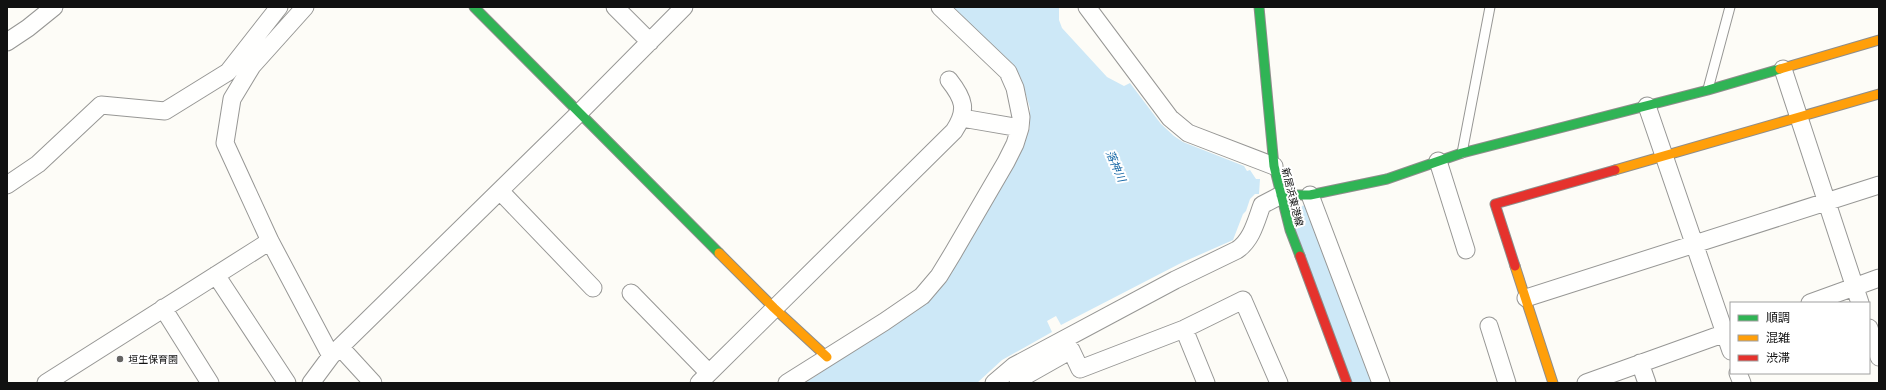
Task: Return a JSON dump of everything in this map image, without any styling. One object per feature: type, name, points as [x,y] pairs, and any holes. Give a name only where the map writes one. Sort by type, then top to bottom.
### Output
[{"type":"street","points":[[7,42],[28,28],[54,7]]},
{"type":"street","points":[[7,185],[38,164],[101,105],[165,110],[228,72],[279,7]]},
{"type":"street","points":[[305,7],[252,66],[236,92],[232,99],[225,144],[270,241],[336,351],[373,383]]},
{"type":"street","points":[[474,7],[774,308],[827,357]]},
{"type":"street","points":[[615,7],[650,42]]},
{"type":"street","points":[[787,383],[884,322],[922,296],[939,276],[1015,144],[1020,128],[1020,117],[1015,88],[1008,72],[940,7]]},
{"type":"street","points":[[1087,7],[1170,118],[1188,133],[1274,166]]},
{"type":"street","name":"新居浜東港線","points":[[1259,7],[1274,166],[1290,230],[1347,383]]},
{"type":"street","points":[[311,383],[336,351],[650,42],[674,11]]},
{"type":"street","points":[[994,383],[1014,366],[1175,280],[1237,250],[1244,245],[1249,238],[1262,205],[1281,195],[1310,195],[1387,179],[1462,153],[1708,90],[1879,40]]},
{"type":"street","points":[[1783,69],[1860,302]]},
{"type":"street","points":[[632,293],[704,378],[954,131],[962,118],[960,93],[949,80]]},
{"type":"street","points":[[1553,383],[1495,204],[1800,118],[1879,94]]},
{"type":"street","points":[[1647,106],[1694,244],[1728,332],[1730,345]]},
{"type":"street","points":[[962,118],[1020,128]]},
{"type":"street","points":[[1438,161],[1466,250]]},
{"type":"street","points":[[1526,298],[1879,185]]},
{"type":"street","points":[[500,191],[593,288]]},
{"type":"street","points":[[1310,195],[1382,383]]},
{"type":"street","points":[[46,383],[270,241]]},
{"type":"street","points":[[216,275],[287,383]]},
{"type":"street","points":[[1813,302],[1879,278]]},
{"type":"street","points":[[1018,383],[1025,376],[1071,350],[1080,370],[1184,329],[1243,300],[1279,383]]},
{"type":"street","points":[[163,308],[210,383]]},
{"type":"street","points":[[1489,326],[1507,383]]},
{"type":"street","points":[[1184,329],[1206,383]]},
{"type":"street","points":[[1870,331],[1879,357]]},
{"type":"street","points":[[1586,383],[1728,332]]},
{"type":"street","points":[[1640,364],[1647,383]]},
{"type":"lane","points":[[1462,153],[1490,7]]},
{"type":"lane","points":[[1708,90],[1730,7]]},
{"type":"water","points":[[952,7],[1059,7],[1059,20],[1062,28],[1107,77],[1124,86],[1130,83],[1161,124],[1183,142],[1244,166],[1247,171],[1250,170],[1256,179],[1260,179],[1259,194],[1255,194],[1250,199],[1233,240],[1181,263],[1061,325],[1056,316],[1047,321],[1052,332],[1002,360],[977,383],[805,383],[910,314],[1025,140],[1030,128],[1030,108],[1021,78],[1013,64]]},
{"type":"waterway","name":"落神川","points":[[1305,219],[1365,383]]},
{"type":"traffic: fast","points":[[474,7],[719,253]]},
{"type":"traffic: fast","points":[[1259,7],[1274,166],[1290,230],[1300,256]]},
{"type":"traffic: fast","points":[[1281,195],[1310,195],[1387,179],[1462,153],[1708,90],[1780,69]]},
{"type":"traffic: slow","points":[[1780,69],[1879,40]]},
{"type":"traffic: slow","points":[[1615,170],[1879,94]]},
{"type":"traffic: slow","points":[[719,253],[774,308],[827,357]]},
{"type":"traffic: slow","points":[[1515,266],[1553,383]]},
{"type":"traffic: jam","points":[[1515,266],[1495,204],[1615,170]]},
{"type":"traffic: jam","points":[[1300,256],[1347,383]]},
{"type":"place","name":"垣生保育園","points":[[120,359]]}]
